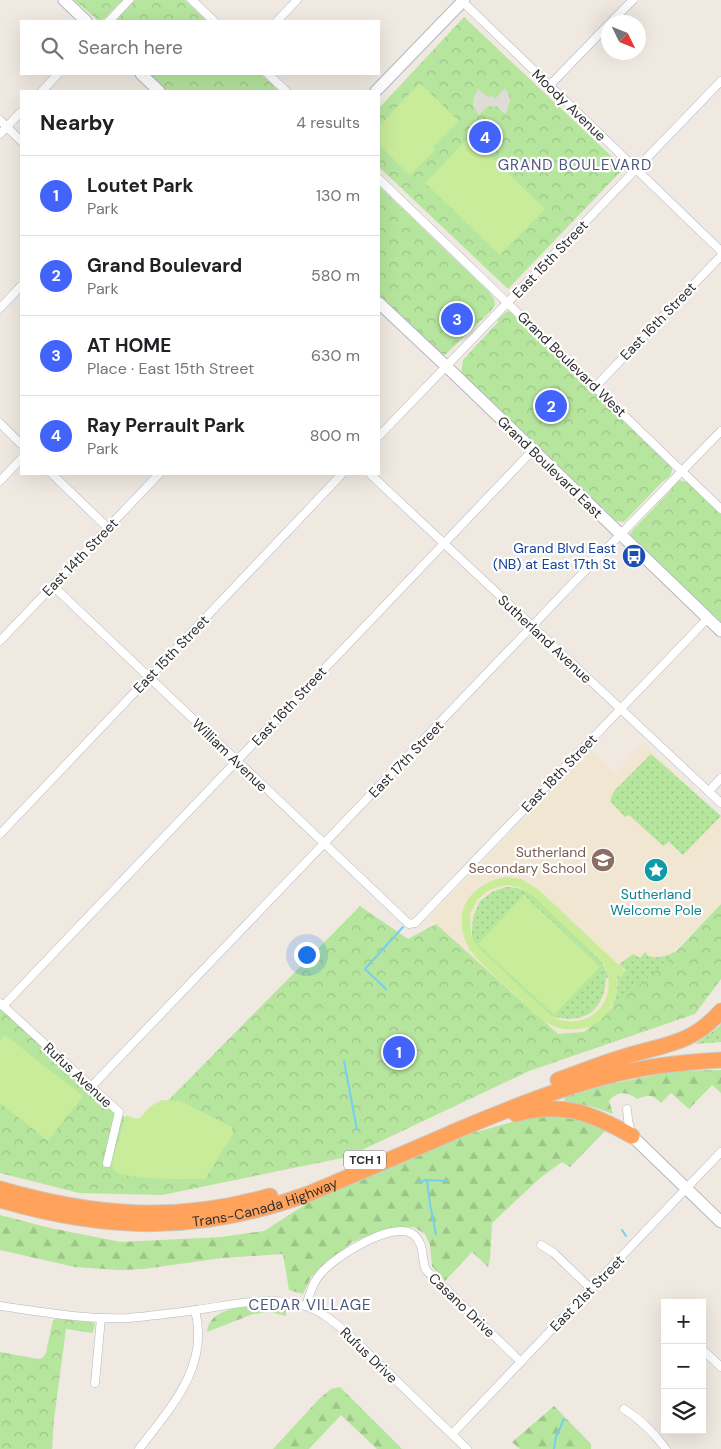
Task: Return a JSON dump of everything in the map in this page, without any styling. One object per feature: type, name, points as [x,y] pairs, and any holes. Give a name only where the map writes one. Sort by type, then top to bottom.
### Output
[{"type":"highway","points":[[558,1080],[604,1063],[685,1039],[706,1026],[721,1011]]},
{"type":"highway","name":"Trans-Canada Highway","points":[[0,1189],[68,1206],[119,1212],[168,1213],[235,1205],[304,1185],[558,1080],[638,1060],[694,1052],[721,1051]]},
{"type":"highway","name":"Trans-Canada Highway","points":[[0,1200],[41,1212],[92,1221],[145,1224],[214,1220],[284,1202],[536,1098],[604,1077],[666,1065],[721,1060]]},
{"type":"highway","points":[[459,1130],[529,1111],[561,1109],[592,1115],[632,1136]]},
{"type":"main road","points":[[64,0],[85,20]]},
{"type":"main road","points":[[377,90],[463,1]]},
{"type":"main road","points":[[142,75],[158,90]]},
{"type":"main road","name":"Grand Boulevard East","points":[[380,304],[721,631]]},
{"type":"main road","points":[[632,1136],[721,1222]]},
{"type":"street","points":[[110,20],[129,0]]},
{"type":"street","points":[[192,0],[213,20]]},
{"type":"street","points":[[277,20],[297,0]]},
{"type":"street","points":[[619,15],[633,0]]},
{"type":"street","name":"Moody Avenue","points":[[463,1],[721,251]]},
{"type":"street","points":[[550,86],[601,33]]},
{"type":"street","points":[[43,90],[57,75]]},
{"type":"street","points":[[269,75],[285,90]]},
{"type":"street","name":"East 15th Street","points":[[380,435],[721,81]]},
{"type":"street","points":[[0,134],[20,113]]},
{"type":"street","points":[[0,120],[20,140]]},
{"type":"street","name":"Grand Boulevard West","points":[[380,180],[721,509]]},
{"type":"street","name":"East 16th Street","points":[[595,386],[721,256]]},
{"type":"street","points":[[0,308],[20,287]]},
{"type":"street","points":[[0,423],[20,443]]},
{"type":"street","name":"East 17th Street","points":[[91,1088],[721,431]]},
{"type":"street","name":"East 16th Street","points":[[1,1004],[237,761],[533,450]]},
{"type":"street","points":[[0,481],[20,460]]},
{"type":"street","points":[[53,475],[108,528]]},
{"type":"street","name":"East 14th Street","points":[[0,641],[158,475]]},
{"type":"street","name":"East 15th Street","points":[[0,834],[341,475]]},
{"type":"street","name":"Sutherland Avenue","points":[[371,475],[721,803]]},
{"type":"street","name":"William Avenue","points":[[53,586],[409,924]]},
{"type":"street","name":"East 18th Street","points":[[409,924],[415,924],[708,618]]},
{"type":"street","points":[[709,791],[721,778]]},
{"type":"street","name":"Rufus Avenue","points":[[1,1004],[119,1112],[107,1163]]},
{"type":"street","points":[[627,1109],[632,1136]]},
{"type":"street","name":"East 21st Street","points":[[452,1434],[721,1152]]},
{"type":"street","name":"Casano Drive","points":[[306,1306],[315,1280],[331,1262],[362,1243],[387,1234],[405,1231],[415,1236],[423,1249],[423,1263],[426,1270],[521,1362]]},
{"type":"street","points":[[541,1245],[554,1253],[591,1289]]},
{"type":"street","name":"Rufus Drive","points":[[0,1306],[102,1318],[128,1318],[256,1301],[277,1301],[306,1306],[332,1319],[467,1449]]},
{"type":"street","points":[[139,1449],[173,1405],[192,1372],[198,1347],[199,1332],[195,1310]]},
{"type":"street","points":[[95,1383],[102,1318]]},
{"type":"street","points":[[706,1354],[721,1367]]},
{"type":"street","points":[[624,1409],[666,1449]]},
{"type":"shaded area","points":[[505,88],[510,101],[506,113],[496,106],[488,106],[479,115],[473,105],[478,89],[488,97],[496,98]]},
{"type":"shaded area","name":"Sutherland Secondary School","points":[[643,743],[721,817],[721,903],[604,1022],[575,1036],[552,1036],[429,918],[590,750],[616,773]]},
{"type":"green space","points":[[74,0],[123,0],[104,19],[98,20]]},
{"type":"green space","points":[[135,0],[185,0],[206,20],[116,20]]},
{"type":"green space","points":[[464,17],[624,168],[508,289],[380,168],[380,107]]},
{"type":"green space","points":[[148,75],[262,75],[278,90],[165,90]]},
{"type":"green space","points":[[420,83],[459,121],[433,147],[435,150],[410,175],[380,146],[380,125]]},
{"type":"green space","points":[[470,136],[545,209],[500,255],[425,183]]},
{"type":"green space","points":[[380,187],[494,299],[495,305],[490,312],[445,355],[441,355],[380,299]]},
{"type":"green space","points":[[509,311],[672,468],[670,476],[624,522],[616,521],[603,508],[590,499],[461,374],[463,360],[498,322],[498,319]]},
{"type":"green space","points":[[678,480],[687,482],[721,514],[721,627],[630,536],[631,532],[671,490]]},
{"type":"green space","points":[[651,754],[721,816],[683,855],[669,842],[663,846],[629,815],[625,817],[610,801],[614,791]]},
{"type":"green space","points":[[506,877],[521,879],[539,890],[625,971],[619,977],[617,975],[617,987],[613,1003],[603,1018],[591,1026],[577,1029],[563,1029],[545,1022],[470,950],[464,937],[462,913],[472,894],[481,886]],"holes":[[[509,885],[520,888],[533,896],[604,964],[608,978],[605,1002],[598,1011],[588,1018],[577,1021],[564,1021],[551,1016],[481,950],[473,940],[470,915],[477,900],[489,890],[501,886]]]},
{"type":"green space","points":[[505,887],[521,889],[534,896],[602,962],[609,977],[606,978],[601,1000],[590,1013],[573,1019],[551,1016],[478,949],[472,941],[473,917],[480,901],[492,892]]},
{"type":"green space","points":[[524,895],[600,967],[554,1015],[478,944]]},
{"type":"green space","points":[[721,904],[721,979],[695,1014],[529,1071],[347,1157],[162,1195],[79,1193],[0,1173],[0,1003],[139,1130],[360,906],[408,939],[436,924],[558,1034],[584,1032],[665,963]]},
{"type":"green space","points":[[677,951],[609,1017],[617,991],[617,975],[620,977],[626,970],[620,964],[633,954],[640,958],[645,952],[648,956],[659,957]]},
{"type":"green space","points":[[721,1023],[721,1042],[695,1044],[719,1027]]},
{"type":"green space","points":[[5,1035],[83,1096],[48,1141],[0,1103],[0,1041]]},
{"type":"green space","points":[[721,1070],[721,1093],[712,1085],[689,1109],[671,1093],[661,1103],[650,1096],[637,1099],[626,1093],[615,1095],[609,1101],[613,1114],[593,1107],[565,1101],[564,1097],[606,1085],[675,1071]]},
{"type":"green space","points":[[162,1100],[180,1101],[232,1127],[233,1134],[205,1179],[144,1178],[121,1174],[113,1170],[112,1162],[126,1115],[139,1118],[151,1106]]},
{"type":"green space","points":[[559,1111],[606,1130],[570,1167],[562,1162],[540,1178],[492,1223],[488,1267],[472,1252],[445,1281],[432,1266],[430,1245],[425,1234],[414,1227],[402,1227],[379,1232],[352,1242],[311,1277],[303,1294],[289,1290],[283,1254],[222,1258],[144,1269],[119,1270],[75,1267],[0,1250],[0,1215],[50,1228],[121,1242],[221,1237],[264,1231],[314,1199],[401,1163],[452,1139],[537,1115]]},
{"type":"green space","points":[[260,1304],[286,1308],[286,1316],[270,1312],[253,1314],[207,1332],[213,1318],[227,1310]]},
{"type":"green space","points":[[59,1318],[95,1323],[93,1333],[66,1329],[52,1449],[0,1449],[0,1352],[38,1359],[42,1358],[46,1353],[53,1320]]},
{"type":"green space","points":[[340,1387],[402,1449],[377,1449],[341,1415],[309,1449],[273,1449],[319,1399],[331,1389]]},
{"type":"green space","points":[[554,1406],[591,1444],[591,1449],[520,1449],[512,1442]]},
{"type":"waterway","points":[[386,989],[365,969],[403,927]]},
{"type":"waterway","points":[[344,1061],[357,1130]]},
{"type":"waterway","points":[[427,1180],[436,1234]]},
{"type":"waterway","points":[[419,1182],[427,1180],[446,1181]]},
{"type":"waterway","points":[[622,1230],[626,1236]]},
{"type":"waterway","points":[[554,1449],[556,1437],[564,1419]]},
{"type":"place","name":"Ray Perrault Park","points":[[485,137]]},
{"type":"place","name":"AT HOME","points":[[457,319]]},
{"type":"place","name":"Grand Boulevard","points":[[551,406]]},
{"type":"place","name":"Grand Blvd East (NB) at East 17th St","points":[[634,556]]},
{"type":"place","name":"Sutherland Secondary School","points":[[603,860]]},
{"type":"place","name":"Sutherland Welcome Pole","points":[[656,870]]},
{"type":"place","name":"Loutet Park","points":[[399,1052]]},
{"type":"district","name":"GRAND BOULEVARD","points":[[575,165]]},
{"type":"district","name":"CEDAR VILLAGE","points":[[310,1305]]}]
